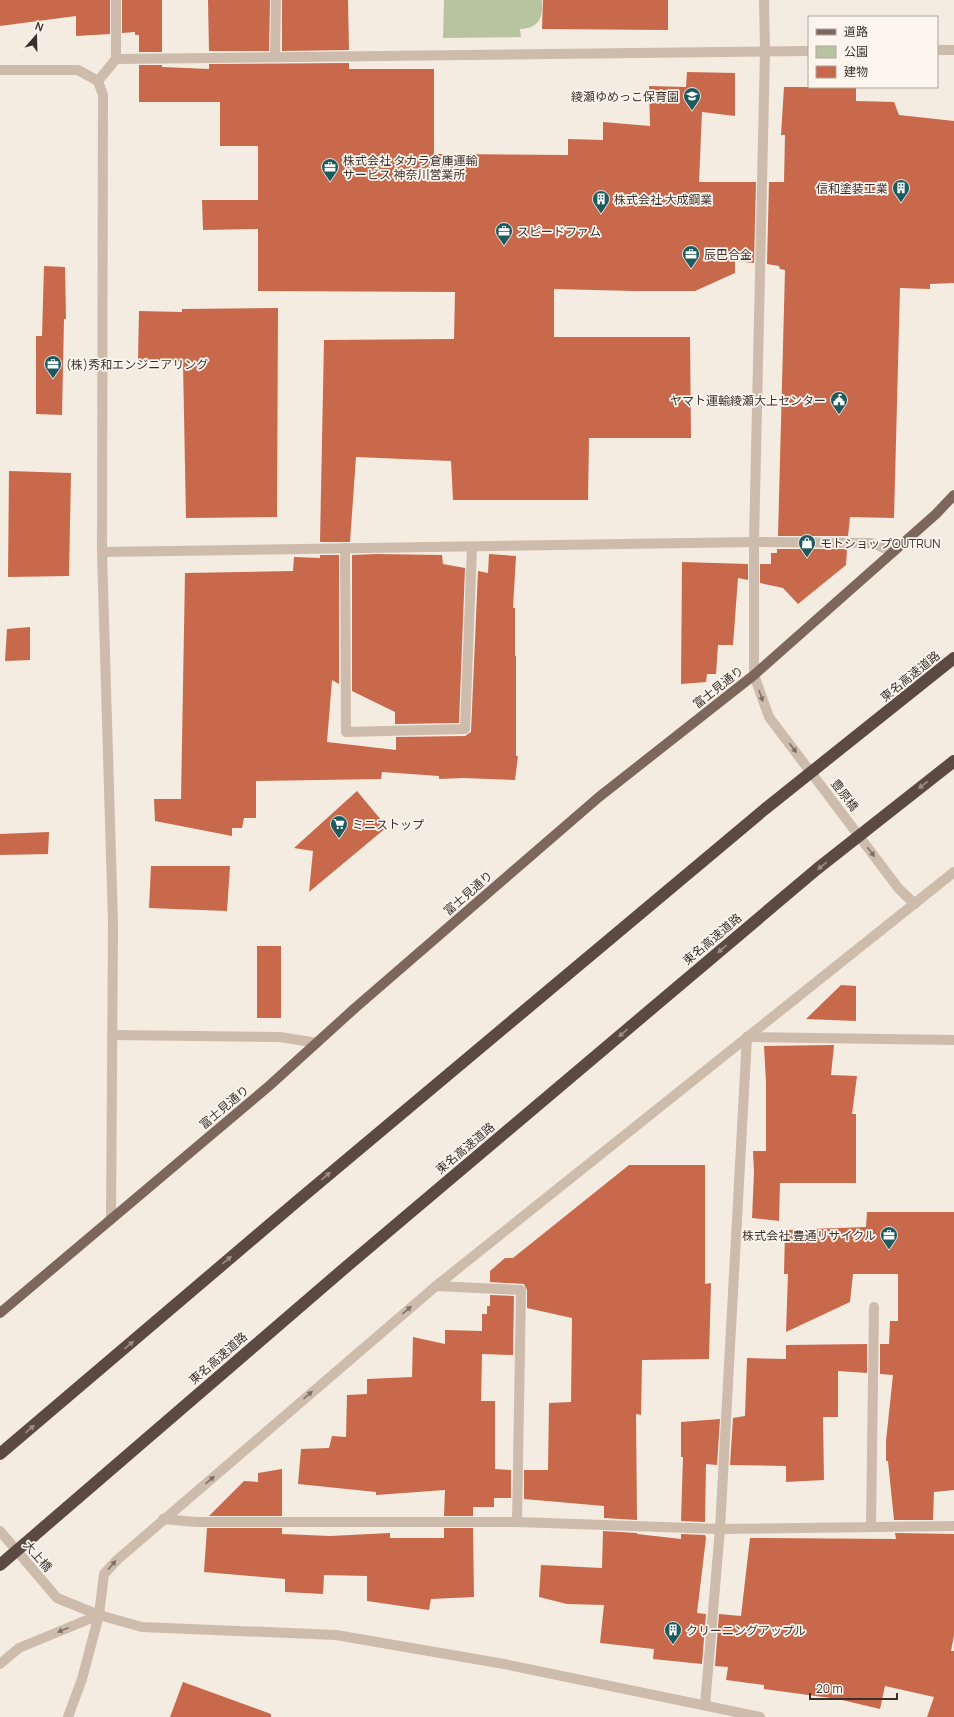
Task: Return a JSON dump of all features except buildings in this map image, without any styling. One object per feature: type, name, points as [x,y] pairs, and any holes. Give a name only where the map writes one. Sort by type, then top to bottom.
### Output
[{"type":"highway","name":"東名高速道路","points":[[0,1454],[295,1202],[765,809],[954,658]]},
{"type":"highway","name":"東名高速道路","points":[[0,1565],[352,1261],[817,869],[954,761]]},
{"type":"main road","name":"富士見通り","points":[[0,1313],[269,1086],[599,797],[754,675],[936,514],[954,495]]},
{"type":"street","points":[[98,81],[116,58],[116,0]]},
{"type":"street","points":[[275,57],[276,0]]},
{"type":"street","name":"豊原橋","points":[[764,0],[765,51],[754,542],[754,675],[769,717],[899,889],[915,904]]},
{"type":"street","points":[[938,50],[954,50]]},
{"type":"street","points":[[116,58],[808,51]]},
{"type":"street","points":[[0,70],[78,70],[98,81],[103,95],[102,552],[113,922],[112,1220]]},
{"type":"street","points":[[102,552],[754,542],[872,543],[893,552]]},
{"type":"street","points":[[345,548],[346,732],[465,729],[472,547]]},
{"type":"street","points":[[68,1717],[82,1679],[100,1615],[104,1574],[117,1560],[436,1286],[954,872]]},
{"type":"street","points":[[112,1035],[280,1037],[317,1043]]},
{"type":"street","points":[[747,1037],[954,1040]]},
{"type":"street","points":[[705,1705],[720,1529],[747,1037]]},
{"type":"street","points":[[436,1286],[522,1290],[517,1522]]},
{"type":"street","points":[[871,1527],[874,1307]]},
{"type":"street","points":[[163,1519],[204,1522],[517,1522],[720,1529],[954,1526]]},
{"type":"street","name":"大上橋","points":[[0,1531],[57,1598],[100,1615]]},
{"type":"street","points":[[0,1664],[19,1648],[100,1615],[142,1627],[336,1635],[504,1664],[760,1717]]},
{"type":"green space","points":[[444,0],[542,0],[542,12],[536,24],[520,29],[521,37],[443,38]]},
{"type":"place","name":"綾瀬ゆめっこ保育園","points":[[692,111]]},
{"type":"place","name":"株式会社 タカラ倉庫運輸 サービス 神奈川営業所","points":[[330,182]]},
{"type":"place","name":"信和塗装工業","points":[[901,203]]},
{"type":"place","name":"株式会社 大成鋼業","points":[[601,214]]},
{"type":"place","name":"スピードファム","points":[[504,246]]},
{"type":"place","name":"辰巴合金","points":[[691,269]]},
{"type":"place","name":"(株)秀和エンジニアリング","points":[[53,379]]},
{"type":"place","name":"ヤマト運輸綾瀬大上センター","points":[[839,415]]},
{"type":"place","name":"モトショップOUTRUN","points":[[807,558]]},
{"type":"place","name":"ミニストップ","points":[[339,839]]},
{"type":"place","name":"株式会社 豊通リサイクル","points":[[889,1250]]},
{"type":"place","name":"クリーニングアップル","points":[[673,1645]]}]
